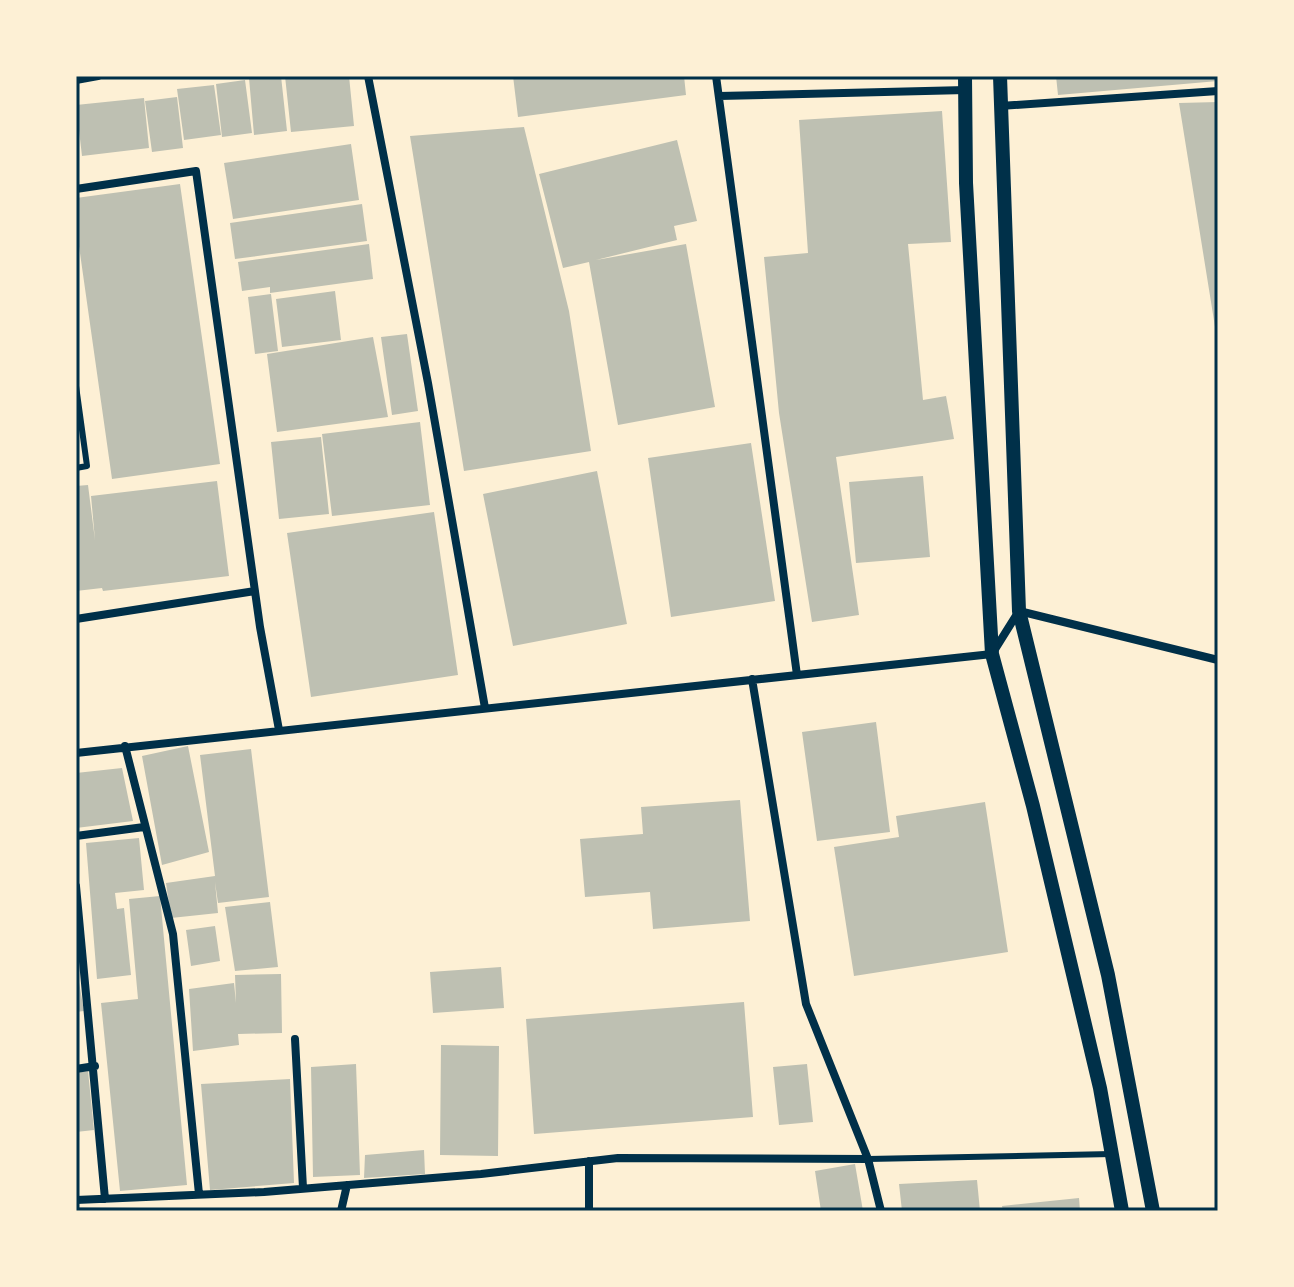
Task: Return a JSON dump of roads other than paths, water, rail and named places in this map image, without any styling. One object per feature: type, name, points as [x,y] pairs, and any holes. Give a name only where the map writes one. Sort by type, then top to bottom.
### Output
[{"type":"street","points":[[76,79],[98,76]]},
{"type":"street","points":[[368,76],[428,383],[485,708]]},
{"type":"street","points":[[716,76],[797,675]]},
{"type":"street","points":[[1000,76],[1019,611],[1108,975],[1153,1211]]},
{"type":"street","points":[[719,96],[966,83],[966,183],[992,654],[1037,821],[1100,1088],[1122,1211]]},
{"type":"street","points":[[1000,106],[1218,91]]},
{"type":"street","points":[[76,189],[196,171],[255,591],[279,730]]},
{"type":"street","points":[[76,619],[255,591]]},
{"type":"street","points":[[992,654],[1019,611]]},
{"type":"street","points":[[1019,611],[1218,660]]},
{"type":"street","points":[[76,753],[992,654]]},
{"type":"street","points":[[752,679],[806,1004],[868,1159],[881,1211]]},
{"type":"street","points":[[125,746],[173,934],[199,1194]]},
{"type":"street","points":[[76,836],[144,827]]},
{"type":"street","points":[[76,886],[80,959],[95,1066],[105,1199]]},
{"type":"street","points":[[295,1039],[303,1188]]},
{"type":"street","points":[[76,1069],[95,1066]]},
{"type":"street","points":[[76,1200],[347,1185],[618,1158],[868,1159]]},
{"type":"street","points":[[589,1161],[589,1211]]},
{"type":"street","points":[[341,1211],[347,1185]]},
{"type":"lane","points":[[76,386],[87,466],[76,468]]},
{"type":"lane","points":[[868,1159],[1112,1154]]}]
